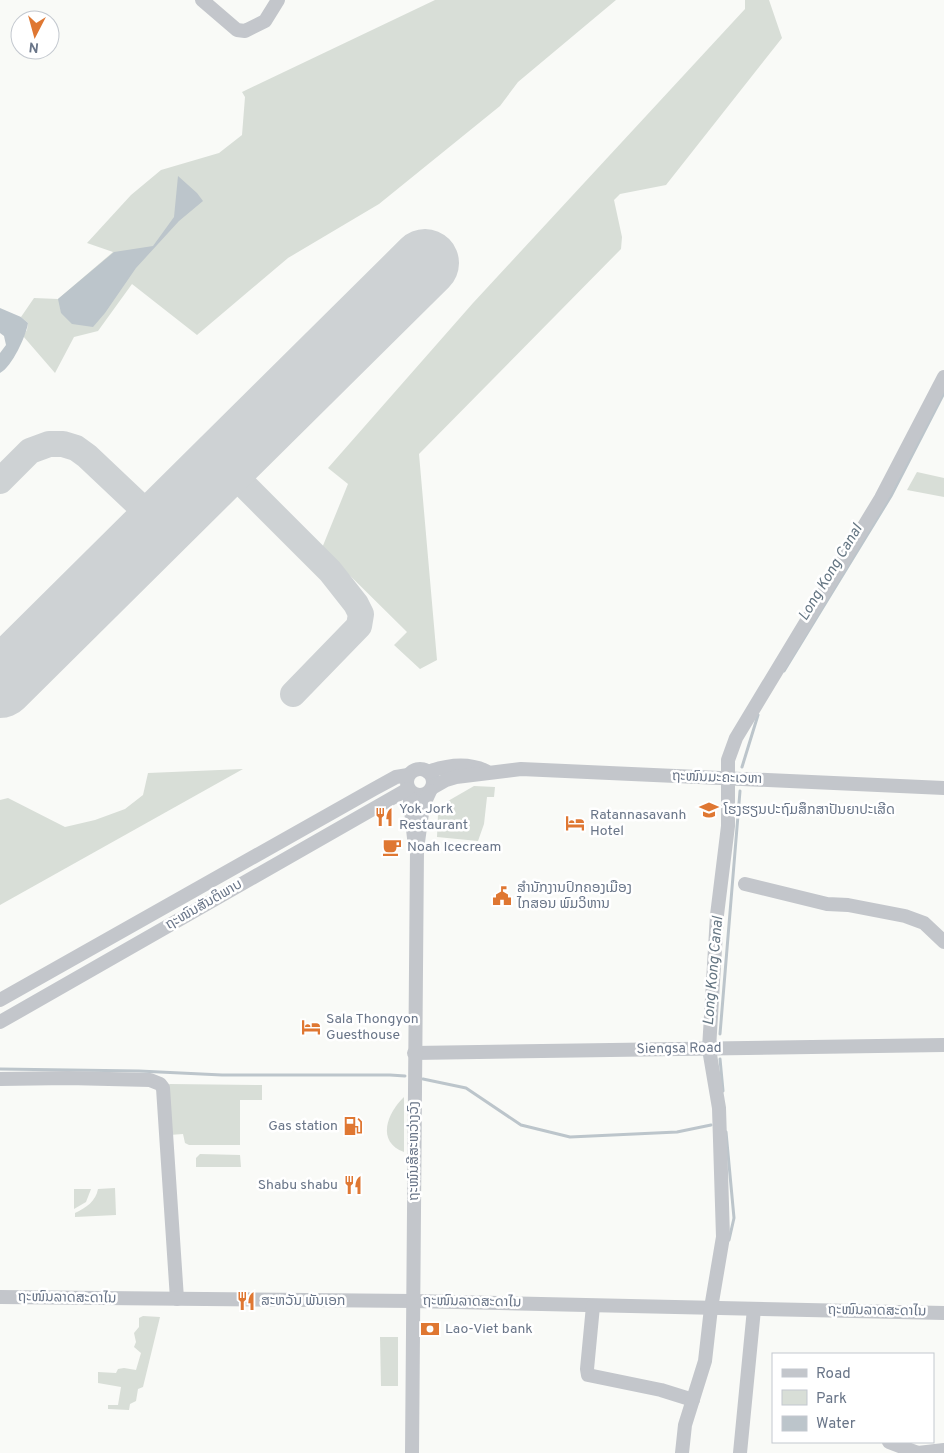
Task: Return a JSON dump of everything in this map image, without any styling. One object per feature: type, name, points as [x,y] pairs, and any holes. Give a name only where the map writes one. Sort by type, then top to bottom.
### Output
[{"type":"street","points":[[202,0],[237,30],[245,31],[266,21],[278,0]]},
{"type":"street","points":[[682,1453],[685,1425],[705,1361],[711,1308],[723,1237],[719,1108],[709,1048],[717,915],[728,826],[728,760],[736,738],[881,498],[944,377]]},
{"type":"street","points":[[428,772],[450,765],[480,768],[491,773]]},
{"type":"street","points":[[420,769],[428,772],[433,779],[424,806],[417,849],[413,835],[408,785],[415,770],[420,769]]},
{"type":"street","name":"ຖະໜົນມະຄະເວຫາ","points":[[431,789],[446,780],[456,777],[521,769],[639,776],[728,778],[944,788]]},
{"type":"street","name":"ຖະໜົນສັນຕິພາບ","points":[[0,1000],[396,777],[408,785],[0,1022]]},
{"type":"street","points":[[408,785],[418,796],[422,796],[431,789]]},
{"type":"street","name":"ຖະໜົນສີສະຫວ່າງວົງ","points":[[412,1453],[417,849]]},
{"type":"street","points":[[745,884],[827,904],[848,905],[905,916],[924,923],[944,942]]},
{"type":"street","name":"Siengsa Road","points":[[414,1053],[944,1045]]},
{"type":"street","points":[[0,1079],[150,1080],[160,1084],[163,1088],[177,1298]]},
{"type":"street","name":"ຖະໜົນລາດສະດາໄນ","points":[[0,1297],[413,1301],[944,1313]]},
{"type":"street","points":[[593,1306],[588,1375],[661,1390],[693,1400]]},
{"type":"street","points":[[740,1453],[754,1309]]},
{"type":"street","points":[[892,1443],[918,1452],[944,1450]]},
{"type":"green space","points":[[435,0],[616,0],[518,82],[500,106],[379,204],[288,258],[197,335],[132,284],[98,331],[74,337],[55,373],[23,336],[27,330],[28,323],[21,317],[34,298],[58,299],[113,252],[87,243],[131,195],[161,170],[219,153],[242,135],[245,97],[242,92]]},
{"type":"green space","points":[[745,0],[769,0],[782,38],[666,185],[620,194],[614,200],[622,237],[621,249],[419,454],[437,660],[420,669],[394,645],[407,632],[322,548],[348,484],[328,468],[473,303],[745,9]]},
{"type":"green space","points":[[917,472],[944,478],[944,497],[907,490]]},
{"type":"green space","points":[[243,769],[0,905],[0,800],[8,798],[65,827],[95,820],[125,809],[143,795],[148,773]]},
{"type":"green space","points":[[474,786],[495,787],[494,797],[487,797],[484,824],[478,841],[437,837],[438,814],[448,801]]},
{"type":"green space","points":[[167,1085],[262,1085],[262,1100],[240,1100],[240,1145],[189,1145],[185,1143],[183,1134],[169,1135]]},
{"type":"green space","points":[[404,1097],[404,1152],[395,1147],[390,1141],[387,1127],[393,1111]]},
{"type":"green space","points":[[200,1154],[240,1155],[241,1167],[196,1167],[196,1158]]},
{"type":"green space","points":[[115,1188],[116,1215],[75,1217],[75,1213],[93,1201],[98,1189]]},
{"type":"green space","points":[[74,1189],[91,1189],[86,1202],[74,1209]]},
{"type":"green space","points":[[143,1316],[160,1317],[143,1387],[138,1389],[136,1401],[130,1404],[129,1410],[108,1409],[108,1405],[118,1405],[121,1387],[98,1383],[98,1372],[116,1373],[118,1369],[124,1368],[136,1370],[141,1353],[134,1347],[136,1342],[134,1333],[139,1327],[139,1318]]},
{"type":"green space","points":[[380,1337],[398,1337],[398,1386],[381,1386]]},
{"type":"water","points":[[178,176],[203,201],[179,221],[136,268],[93,327],[72,324],[61,313],[58,299],[114,252],[153,246],[174,217]]},
{"type":"water","points":[[0,308],[21,317],[28,323],[18,351],[5,370],[0,373],[0,353],[6,345],[4,336],[0,333]]},
{"type":"waterway","name":"Long Kong Canal","points":[[784,671],[891,496],[944,393]]},
{"type":"waterway","name":"Long Kong Canal","points":[[742,767],[758,715]]},
{"type":"waterway","name":"Long Kong Canal","points":[[720,1034],[740,791]]},
{"type":"waterway","name":"Long Kong Canal","points":[[720,1059],[723,1091]]},
{"type":"waterway","points":[[0,1069],[139,1071],[222,1075],[405,1076]]},
{"type":"waterway","points":[[423,1079],[466,1088],[521,1125],[570,1137],[677,1132],[711,1125]]},
{"type":"waterway","name":"Long Kong Canal","points":[[726,1132],[734,1218],[729,1240]]},
{"type":"taxiway","points":[[0,481],[30,451],[49,444],[63,444],[76,448],[87,456],[160,525]]},
{"type":"taxiway","points":[[223,464],[330,571],[356,604],[361,614],[359,626],[293,694]]},
{"type":"runway","points":[[0,684],[425,263]]},
{"type":"place","name":"ໂຮງຮຽນປະຖົມສຶກສາປັນຍາປະເສີດ","points":[[709,810]]},
{"type":"place","name":"Yok Jork Restaurant","points":[[384,817]]},
{"type":"place","name":"Ratannasavanh Hotel","points":[[575,823]]},
{"type":"place","name":"Noah Icecream","points":[[392,847]]},
{"type":"place","name":"ສຳນັກງານປົກຄອງເມືອງ ໄກສອນ ພົມວິຫານ","points":[[502,896]]},
{"type":"place","name":"Sala Thongyon Guesthouse","points":[[311,1027]]},
{"type":"place","name":"Gas station","points":[[353,1126]]},
{"type":"place","name":"Shabu shabu","points":[[353,1185]]},
{"type":"place","name":"ສະຫວັນ ພັນເອກ","points":[[246,1301]]},
{"type":"place","name":"Lao-Viet bank","points":[[430,1329]]}]
